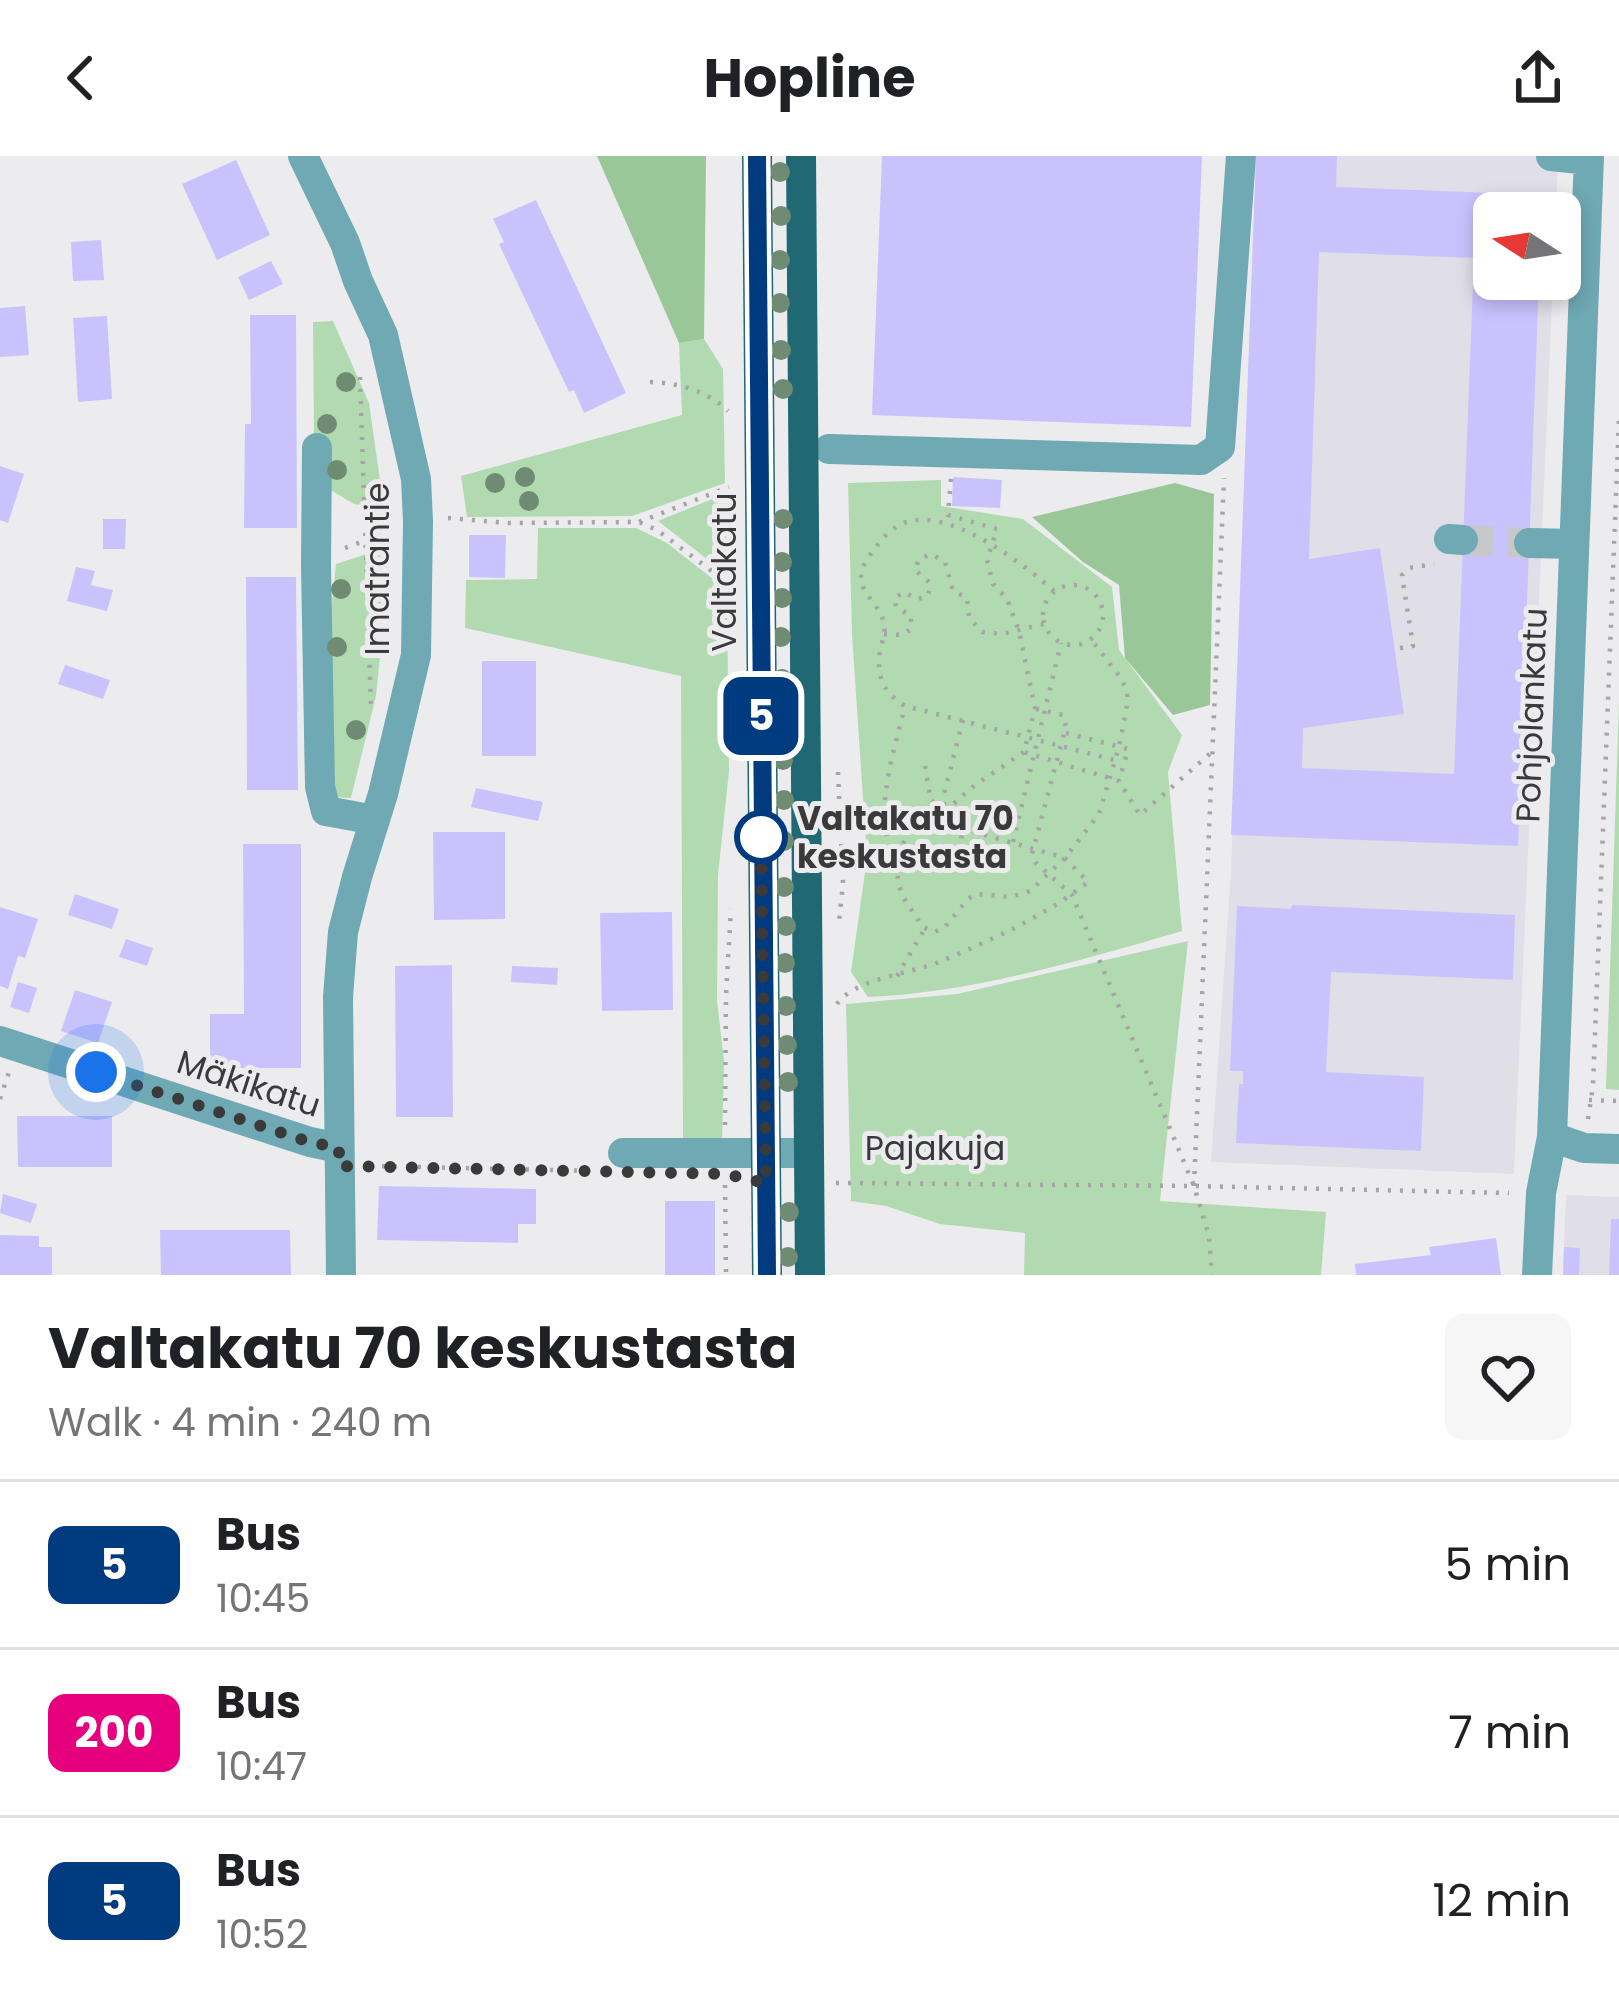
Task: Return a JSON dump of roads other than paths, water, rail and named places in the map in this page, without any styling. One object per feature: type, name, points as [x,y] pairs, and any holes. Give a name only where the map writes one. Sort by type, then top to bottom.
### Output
[{"type":"main road","name":"Valtakatu","points":[[757,156],[767,1275]]},
{"type":"main road","points":[[801,156],[810,1275]]},
{"type":"street","name":"Imatrantie","points":[[303,156],[383,335],[416,479],[418,521],[416,655],[343,932],[338,997],[341,1275]]},
{"type":"street","points":[[829,449],[1201,460],[1220,446],[1241,156]]},
{"type":"street","points":[[1551,156],[1589,158]]},
{"type":"street","name":"Pohjolankatu","points":[[1537,1275],[1541,1193],[1552,1137],[1589,158]]},
{"type":"street","points":[[317,448],[320,787],[326,811],[375,820]]},
{"type":"street","points":[[1529,543],[1574,544]]},
{"type":"street","name":"Mäkikatu","points":[[0,1041],[339,1151]]},
{"type":"street","points":[[1552,1137],[1584,1148],[1619,1149]]},
{"type":"street","points":[[611,1162],[809,1168]]},
{"type":"tunnel","points":[[1463,540],[1529,543]]},
{"type":"place","name":"Valtakatu 70 keskustasta","points":[[761,837]]}]
